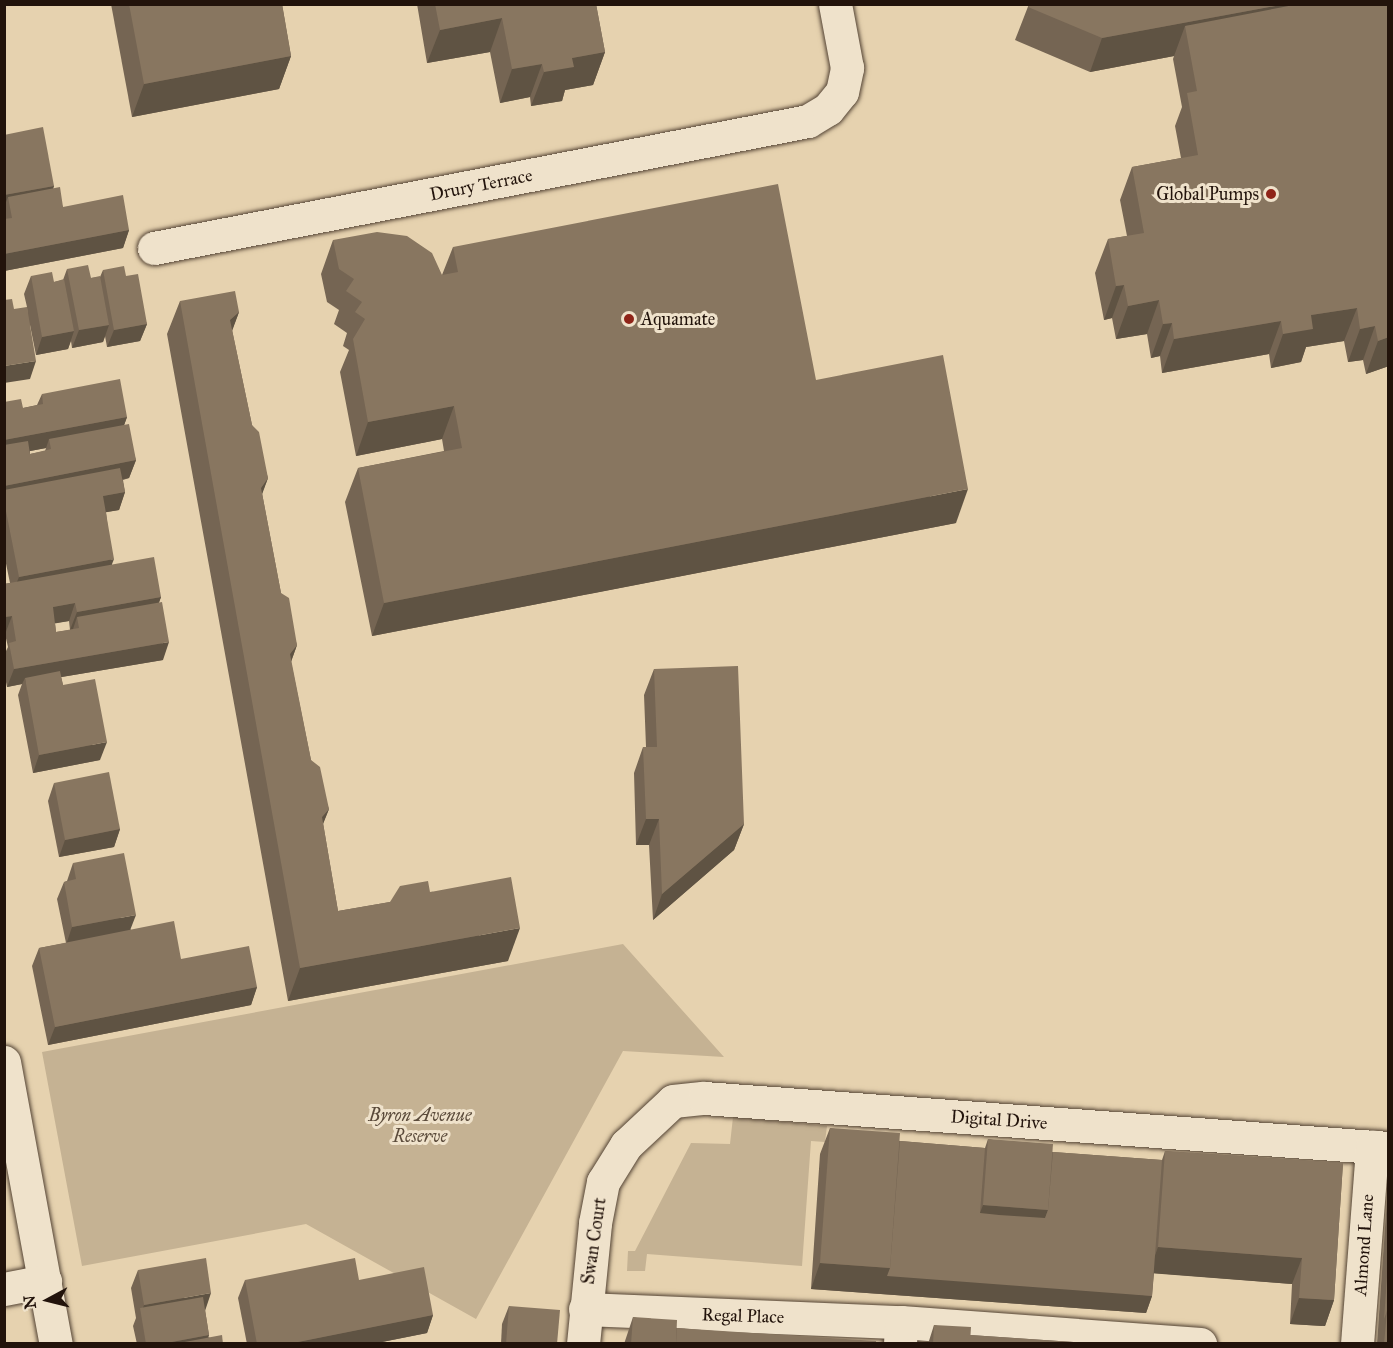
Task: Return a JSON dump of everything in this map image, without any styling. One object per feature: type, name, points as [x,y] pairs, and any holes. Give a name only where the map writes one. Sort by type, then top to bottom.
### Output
[{"type":"street","name":"Drury Terrace","points":[[154,248],[808,121],[828,109],[842,92],[847,68],[835,4]]},
{"type":"street","points":[[4,1062],[56,1344]]},
{"type":"street","name":"Digital Drive","points":[[626,1145],[673,1101],[704,1098],[1380,1147]]},
{"type":"street","name":"Swan Court","points":[[584,1344],[585,1309],[603,1182],[626,1145]]},
{"type":"street","name":"Almond Lane","points":[[1358,1344],[1380,1147]]},
{"type":"street","points":[[4,1289],[45,1281]]},
{"type":"street","name":"Regal Place","points":[[585,1309],[900,1333],[1200,1344]]},
{"type":"green space","name":"Byron Avenue Reserve","points":[[623,944],[724,1057],[623,1051],[476,1319],[306,1224],[82,1266],[42,1052]]},
{"type":"green space","points":[[733,1117],[827,1126],[825,1142],[811,1141],[802,1266],[647,1254],[645,1271],[627,1271],[628,1251],[635,1251],[691,1143],[730,1144]]},
{"type":"building","points":[[129,4],[282,4],[291,56],[144,84]]},
{"type":"building","points":[[435,4],[596,4],[605,52],[572,58],[574,67],[544,72],[542,64],[512,69],[502,18],[440,30]]},
{"type":"building","points":[[1029,4],[1286,4],[1102,38],[1028,7]]},
{"type":"building","name":"Global Pumps","points":[[1299,4],[1389,4],[1389,337],[1378,341],[1375,326],[1360,329],[1357,308],[1311,315],[1313,329],[1283,334],[1281,321],[1174,339],[1172,323],[1163,324],[1159,300],[1128,306],[1124,285],[1116,286],[1108,239],[1144,233],[1132,167],[1198,155],[1187,93],[1197,91],[1185,26]]},
{"type":"building","points":[[43,127],[54,186],[4,195],[4,135]]},
{"type":"building","points":[[778,184],[816,380],[943,355],[968,489],[384,603],[358,468],[462,448],[454,406],[368,422],[353,339],[365,319],[355,312],[362,302],[346,291],[354,279],[339,269],[333,240],[377,232],[407,236],[432,253],[442,275],[458,272],[453,247]]},
{"type":"building","points":[[60,187],[63,207],[123,195],[129,230],[4,254],[4,219],[12,218],[8,197]]},
{"type":"building","points":[[88,265],[91,278],[100,276],[109,325],[79,330],[67,269]]},
{"type":"building","points":[[124,266],[126,276],[138,274],[147,324],[114,330],[103,270]]},
{"type":"building","points":[[52,272],[54,282],[64,279],[74,331],[42,337],[31,276]]},
{"type":"building","points":[[235,291],[239,312],[230,320],[252,425],[259,432],[268,478],[261,488],[281,593],[289,598],[297,645],[290,654],[311,760],[320,767],[329,809],[322,817],[338,911],[390,902],[400,886],[428,881],[430,892],[511,877],[520,928],[300,968],[180,301]]},
{"type":"building","points":[[12,299],[14,309],[27,307],[36,361],[4,366],[4,300]]},
{"type":"building","points":[[120,379],[127,417],[4,440],[4,402],[21,399],[23,408],[43,404],[42,394]]},
{"type":"building","points":[[129,424],[136,460],[4,486],[4,445],[28,441],[30,454],[51,449],[49,439]]},
{"type":"building","points":[[120,468],[125,492],[103,496],[114,559],[19,577],[4,501],[4,490]]},
{"type":"building","points":[[154,557],[161,597],[77,612],[75,603],[53,607],[56,632],[79,628],[77,617],[162,602],[169,642],[14,669],[9,643],[16,641],[12,616],[5,617],[4,584]]},
{"type":"building","points":[[738,666],[744,824],[662,894],[659,819],[646,819],[643,747],[657,747],[654,669]]},
{"type":"building","points":[[60,671],[63,685],[95,679],[107,742],[39,755],[25,678]]},
{"type":"building","points":[[109,772],[120,829],[65,840],[54,783]]},
{"type":"building","points":[[124,853],[136,915],[72,927],[64,882],[76,879],[73,863]]},
{"type":"building","points":[[174,921],[181,959],[249,946],[257,987],[55,1027],[39,948]]},
{"type":"building","points":[[830,1128],[900,1133],[890,1268],[820,1263]]},
{"type":"building","points":[[988,1139],[1053,1144],[1048,1210],[983,1205]]},
{"type":"building","points":[[900,1141],[985,1148],[980,1213],[999,1215],[1045,1218],[1048,1210],[1053,1152],[1162,1160],[1152,1296],[887,1276],[890,1268]]},
{"type":"building","points":[[1165,1151],[1343,1163],[1334,1300],[1299,1298],[1302,1258],[1158,1247]]},
{"type":"building","points":[[1389,1248],[1389,1311],[1384,1319]]},
{"type":"building","points":[[206,1258],[211,1293],[144,1305],[138,1270]]},
{"type":"building","points":[[355,1258],[359,1280],[424,1267],[433,1315],[288,1344],[257,1344],[245,1280]]},
{"type":"building","points":[[203,1297],[209,1335],[161,1344],[146,1344],[140,1308]]},
{"type":"building","points":[[509,1306],[560,1310],[557,1344],[506,1344]]},
{"type":"building","points":[[1387,1311],[1389,1311],[1389,1344],[1384,1344]]},
{"type":"building","points":[[633,1317],[677,1320],[676,1344],[631,1344]]},
{"type":"building","points":[[934,1325],[971,1327],[970,1344],[933,1344]]},
{"type":"building","points":[[677,1328],[876,1341],[876,1344],[676,1344]]},
{"type":"building","points":[[222,1335],[223,1344],[174,1344]]},
{"type":"building","points":[[970,1335],[1103,1344],[970,1344]]},
{"type":"place","name":"Global Pumps","points":[[1271,194]]},
{"type":"place","name":"Aquamate","points":[[629,319]]}]
